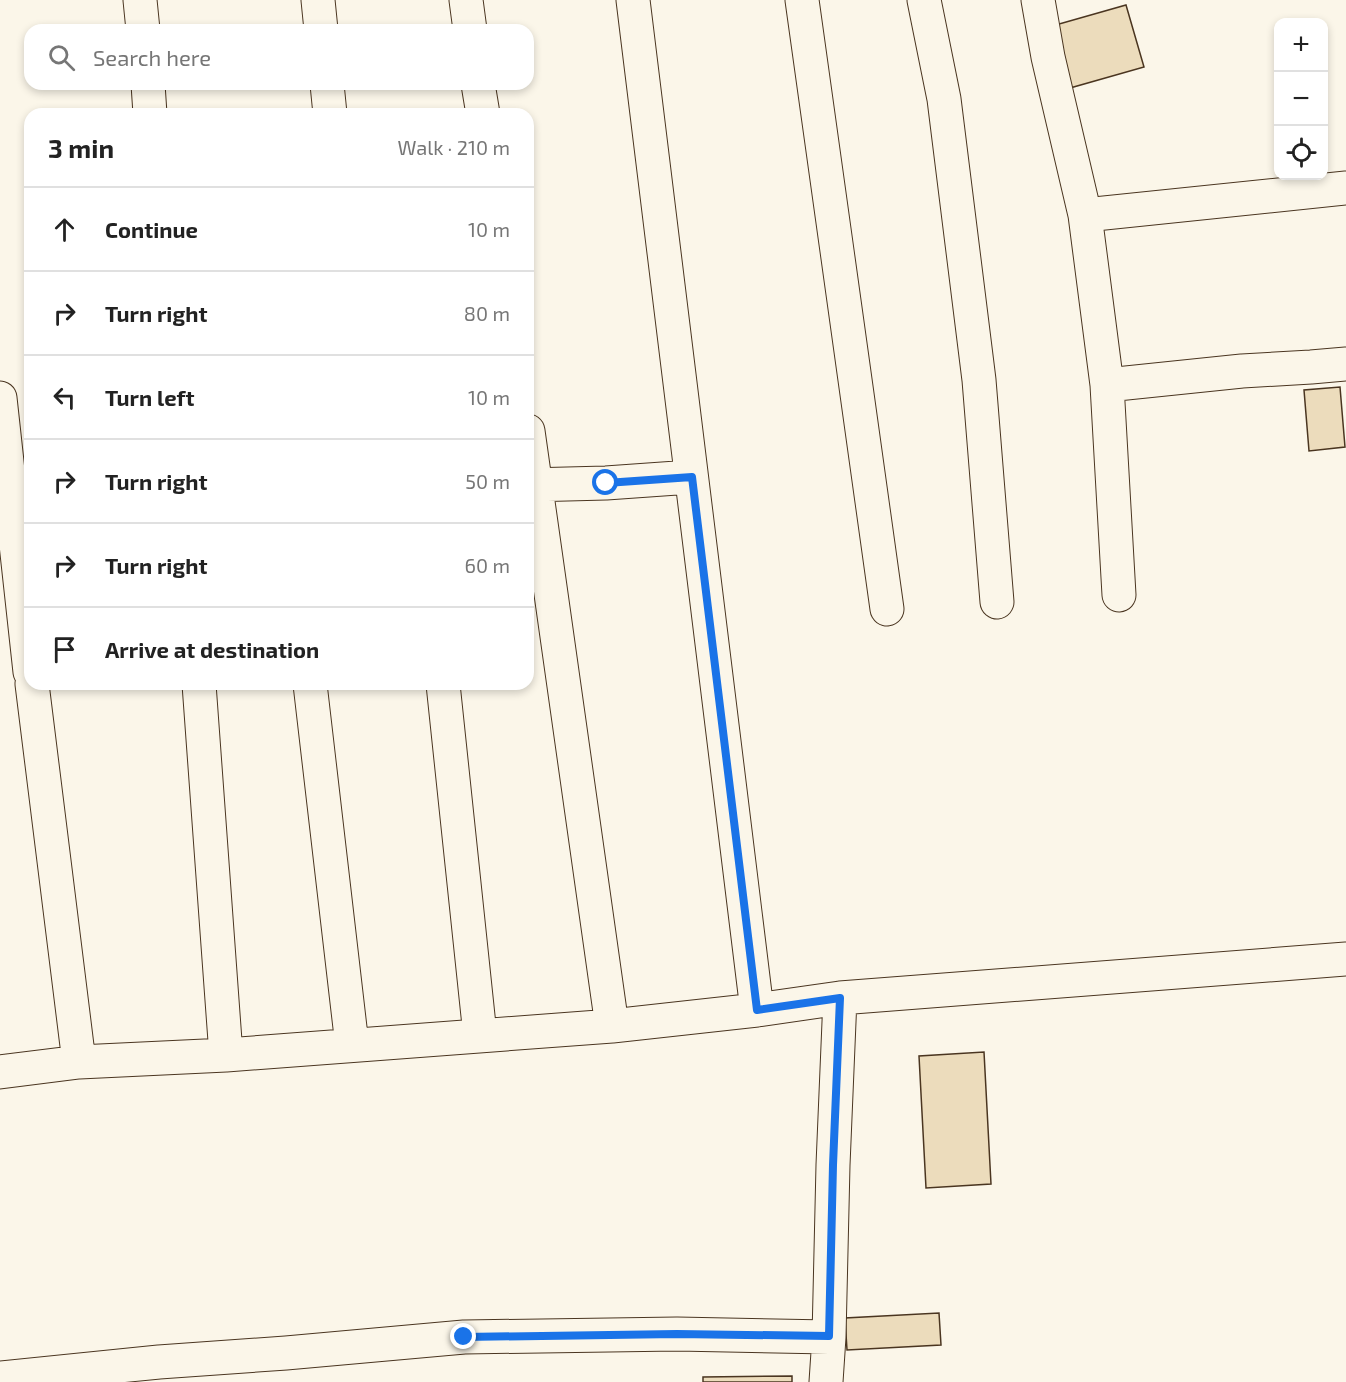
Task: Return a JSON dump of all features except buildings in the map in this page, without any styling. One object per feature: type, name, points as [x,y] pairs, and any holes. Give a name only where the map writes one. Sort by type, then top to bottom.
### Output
[{"type":"street","points":[[140,0],[142,24]]},
{"type":"street","points":[[318,0],[320,24]]},
{"type":"street","points":[[466,0],[469,24]]},
{"type":"street","points":[[633,0],[757,1010]]},
{"type":"street","points":[[802,0],[887,609]]},
{"type":"street","points":[[924,0],[944,99],[978,368],[997,602]]},
{"type":"street","points":[[1038,0],[1048,57],[1085,215],[1107,385],[1119,595]]},
{"type":"street","points":[[148,90],[150,108]]},
{"type":"street","points":[[328,90],[329,108]]},
{"type":"street","points":[[479,90],[482,108]]},
{"type":"street","points":[[1085,215],[1346,188]]},
{"type":"street","points":[[1107,385],[1242,371],[1346,364]]},
{"type":"street","points":[[0,398],[22,523],[24,560]]},
{"type":"street","points":[[534,485],[692,477]]},
{"type":"street","points":[[534,499],[612,1026]]},
{"type":"street","points":[[33,690],[79,1062]]},
{"type":"street","points":[[199,690],[226,1055]]},
{"type":"street","points":[[311,690],[352,1045]]},
{"type":"street","points":[[444,690],[480,1035]]},
{"type":"street","points":[[0,1072],[79,1062],[226,1055],[612,1026],[840,998],[1346,958]]},
{"type":"street","points":[[826,1382],[840,998]]},
{"type":"street","points":[[0,1378],[159,1362],[464,1337],[677,1334],[829,1336]]},
{"type":"route","points":[[464,1337],[677,1334],[829,1336],[840,998],[757,1010],[692,477],[606,483]]}]
